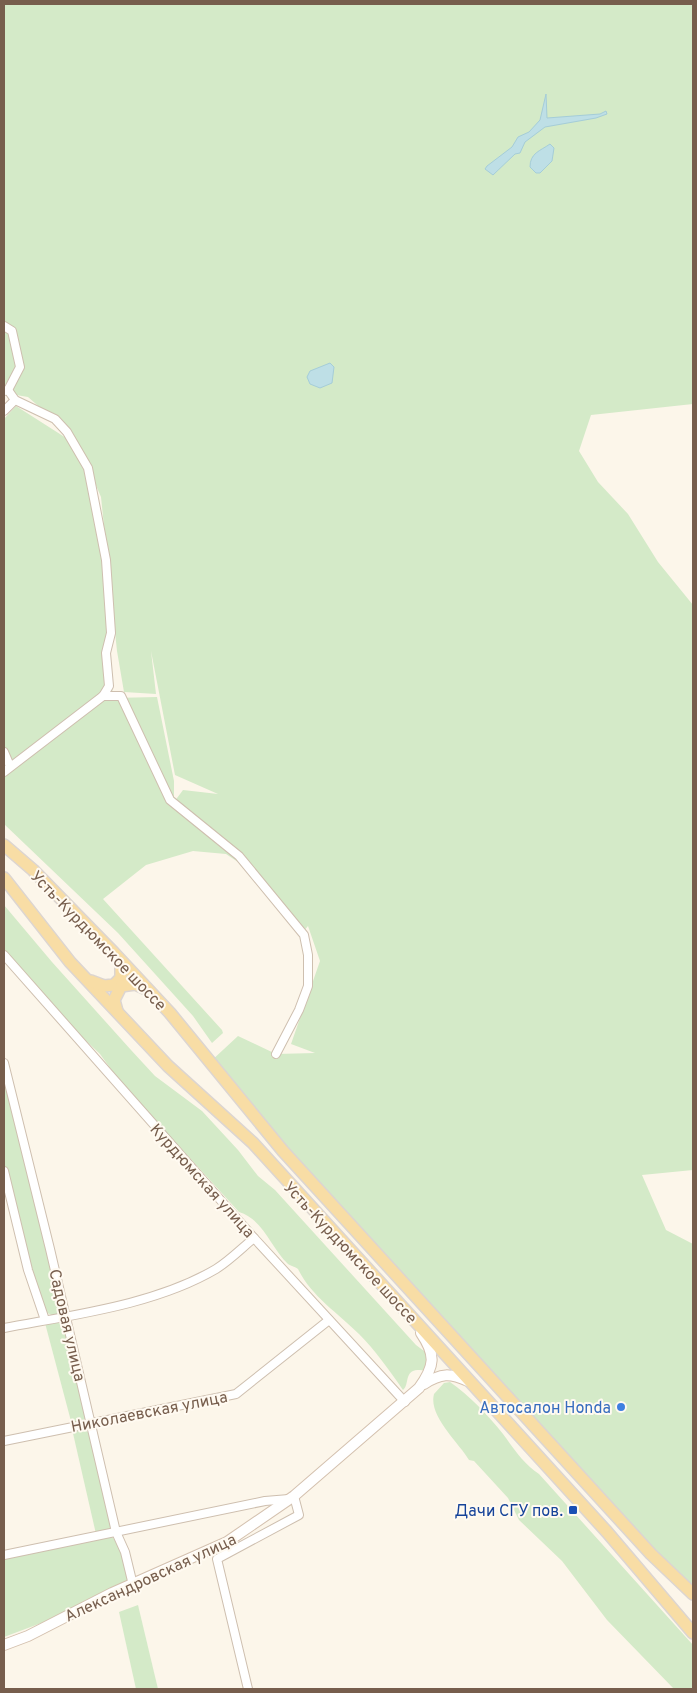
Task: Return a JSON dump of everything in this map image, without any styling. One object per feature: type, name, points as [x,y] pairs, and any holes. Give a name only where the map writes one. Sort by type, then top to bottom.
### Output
[{"type":"main road","name":"Усть-Курдюмское шоссе","points":[[4,845],[33,870],[114,952],[150,992],[282,1151],[644,1546],[693,1594]]},
{"type":"main road","name":"Усть-Курдюмское шоссе","points":[[4,878],[70,962],[168,1066],[252,1143],[607,1532],[693,1633]]},
{"type":"main road","points":[[87,979],[109,986],[118,982],[121,978],[121,965],[114,952]]},
{"type":"main road","points":[[118,1013],[114,1000],[120,986],[135,984],[150,992]]},
{"type":"street","points":[[4,326],[12,331],[20,367],[6,390],[15,400],[55,419],[67,432],[88,468],[106,560],[111,633],[106,653],[109,686],[102,696],[7,769],[4,752]]},
{"type":"street","points":[[4,412],[15,400]]},
{"type":"street","points":[[102,696],[121,696],[170,800],[239,856],[304,935],[308,955],[308,986],[299,1010],[276,1054]]},
{"type":"street","name":"Курдюмская улица","points":[[4,955],[254,1238],[405,1402]]},
{"type":"street","name":"Садовая улица","points":[[4,1064],[116,1532],[124,1552],[133,1585]]},
{"type":"street","name":"Садовая улица","points":[[4,1171],[28,1270],[45,1320]]},
{"type":"street","points":[[4,1328],[66,1317],[169,1292],[217,1268],[254,1238]]},
{"type":"street","name":"Александровская улица","points":[[4,1645],[228,1542],[292,1497],[405,1402],[420,1388],[430,1373],[433,1358],[428,1343],[411,1317]]},
{"type":"street","name":"Николаевская улица","points":[[4,1441],[236,1394],[329,1320]]},
{"type":"street","points":[[420,1388],[444,1374],[455,1375],[470,1382]]},
{"type":"street","points":[[248,1689],[217,1559],[299,1515],[292,1497]]},
{"type":"street","name":"Александровская улица","points":[[4,1555],[292,1497]]},
{"type":"green space","points":[[4,4],[693,4],[693,404],[591,415],[579,451],[598,482],[628,514],[658,562],[693,605],[693,1170],[642,1175],[666,1230],[693,1244],[693,1595],[210,1062],[238,1036],[276,1054],[315,1053],[291,1044],[320,961],[308,926],[302,933],[250,870],[226,854],[193,851],[146,865],[103,899],[222,1030],[223,1033],[212,1043],[193,1016],[118,933],[4,824],[4,419],[16,406],[74,443],[97,498],[113,698],[157,697],[174,781],[174,802],[183,790],[218,794],[175,775],[151,651],[156,694],[124,692],[117,651],[101,497],[76,439],[28,397],[4,393]]},
{"type":"green space","points":[[4,905],[52,962],[155,1076],[202,1111],[238,1150],[258,1176],[275,1190],[416,1345],[428,1354],[425,1370],[414,1370],[408,1377],[403,1390],[365,1340],[317,1296],[303,1279],[298,1269],[288,1264],[282,1257],[261,1227],[239,1212],[118,1079],[100,1054],[80,1035],[4,949]]},
{"type":"green space","points":[[4,1074],[62,1311],[54,1316],[45,1312],[31,1270],[4,1162]]},
{"type":"green space","points":[[60,1319],[65,1322],[86,1419],[83,1423],[72,1425],[45,1323]]},
{"type":"green space","points":[[450,1382],[485,1413],[523,1460],[539,1474],[693,1645],[693,1689],[674,1689],[607,1620],[562,1561],[519,1520],[508,1498],[474,1461],[469,1460],[440,1420],[433,1402],[434,1394],[444,1383]]},
{"type":"green space","points":[[83,1428],[90,1434],[113,1529],[96,1534],[72,1429]]},
{"type":"green space","points":[[111,1536],[116,1541],[122,1555],[132,1589],[4,1637],[4,1556]]},
{"type":"green space","points":[[138,1605],[158,1689],[136,1689],[119,1612]]},
{"type":"water","points":[[546,94],[547,118],[600,114],[606,111],[607,114],[596,118],[545,127],[525,142],[520,153],[515,154],[493,175],[485,169],[512,147],[518,137],[529,132],[540,120]]},
{"type":"water","points":[[550,144],[554,148],[552,161],[540,173],[536,173],[530,167],[530,162],[536,153]]},
{"type":"water","points":[[330,363],[334,367],[332,383],[320,388],[310,384],[307,377],[310,371]]},
{"type":"place","name":"Автосалон Honda","points":[[621,1407]]},
{"type":"place","name":"Дачи СГУ пов.","points":[[573,1510]]}]
